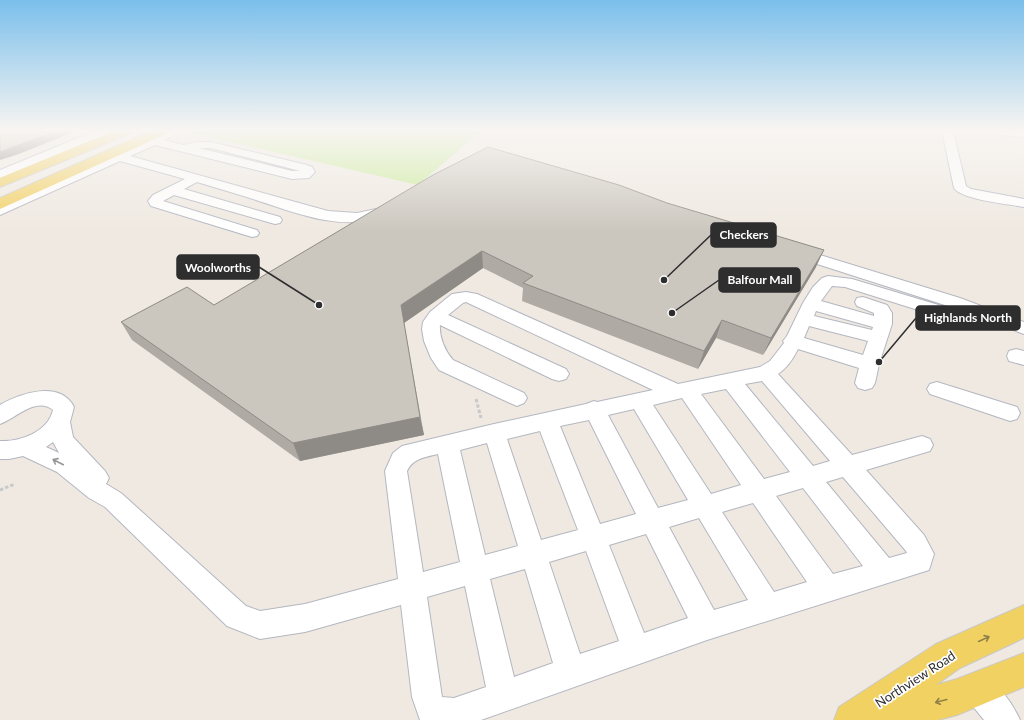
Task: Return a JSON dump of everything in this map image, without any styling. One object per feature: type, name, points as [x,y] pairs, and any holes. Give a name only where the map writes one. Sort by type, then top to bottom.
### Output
[{"type":"main road","points":[[0,183],[44,165]]},
{"type":"main road","points":[[0,204],[92,165]]},
{"type":"main road","name":"Northview Road","points":[[852,720],[948,656],[1024,621]]},
{"type":"main road","name":"Northview Road","points":[[870,720],[957,697],[1024,670]]},
{"type":"street","points":[[0,174],[23,165]]},
{"type":"street","points":[[0,211],[102,165]]},
{"type":"street","points":[[147,165],[330,217],[354,218],[372,216],[399,204]]},
{"type":"street","points":[[250,165],[292,175],[305,175],[309,172],[303,168],[289,165]]},
{"type":"street","points":[[955,165],[960,188],[971,193],[1024,203]]},
{"type":"street","points":[[196,178],[158,198],[155,201],[156,203],[252,233]]},
{"type":"street","points":[[173,190],[275,220]]},
{"type":"street","points":[[781,248],[954,302],[1024,328]]},
{"type":"street","points":[[766,373],[915,543],[921,554],[920,561],[708,626],[571,672],[454,714],[426,715],[427,697],[396,471],[401,460],[410,452],[594,409],[766,373],[772,370],[784,358],[808,311],[823,286],[828,281],[846,282],[943,313],[1024,335]]},
{"type":"street","points":[[517,398],[452,368],[441,361],[431,329],[432,322],[436,316],[458,298],[471,298],[682,390],[827,589]]},
{"type":"street","points":[[863,302],[881,309],[883,313],[880,331],[869,364],[865,382]]},
{"type":"street","points":[[808,311],[880,331]]},
{"type":"street","points":[[436,316],[559,374]]},
{"type":"street","points":[[792,342],[869,364]]},
{"type":"street","points":[[730,380],[884,572]]},
{"type":"street","points":[[937,389],[1010,413]]},
{"type":"street","points":[[0,416],[16,406],[29,401],[52,399],[59,402],[64,407],[64,414],[60,423],[51,432],[38,441],[7,450]]},
{"type":"street","points":[[639,400],[768,607]]},
{"type":"street","points":[[594,409],[708,626]]},
{"type":"street","points":[[547,420],[637,650]]},
{"type":"street","points":[[60,423],[62,438],[66,445],[99,480],[113,500],[237,616],[260,625],[305,618],[357,604],[922,445]]},
{"type":"street","points":[[489,433],[571,672]]},
{"type":"street","points":[[447,443],[504,697]]},
{"type":"street","points":[[7,450],[64,466],[97,492],[113,500]]},
{"type":"street","points":[[978,688],[1004,720]]},
{"type":"path","points":[[471,396],[477,399],[489,433]]},
{"type":"path","points":[[0,490],[15,484]]},
{"type":"green space","points":[[329,165],[442,165],[418,185]]},
{"type":"building","points":[[453,165],[549,165],[619,185],[667,203],[824,250],[771,338],[722,320],[704,351],[523,283],[533,276],[482,251],[401,305],[420,417],[293,443],[121,322],[187,287],[214,305],[433,175]]},
{"type":"place","name":"Checkers","points":[[664,280]]},
{"type":"place","name":"Woolworths","points":[[319,305]]},
{"type":"place","name":"Balfour Mall","points":[[672,313]]},
{"type":"place","name":"Highlands North","points":[[879,362]]}]
